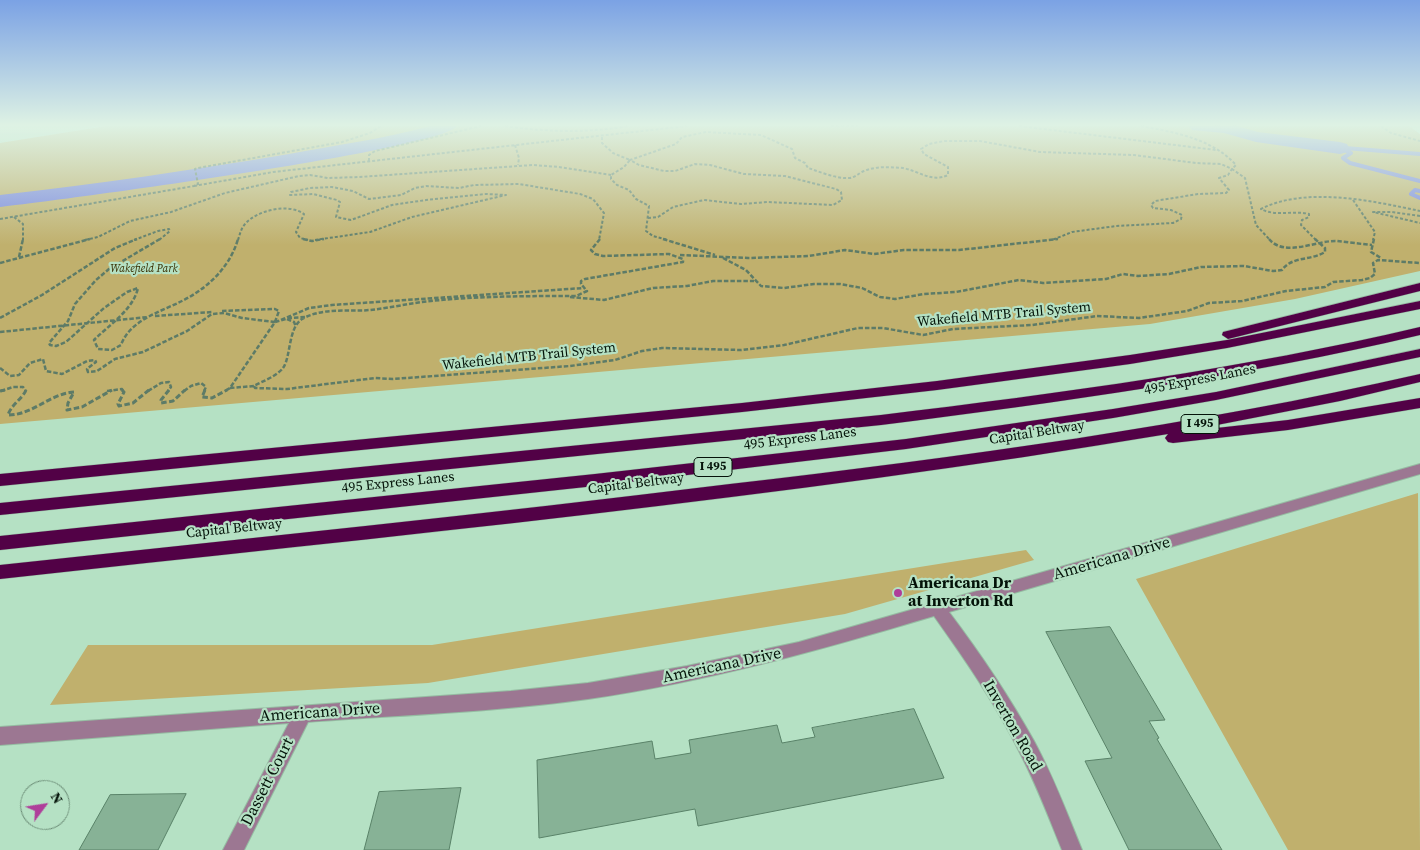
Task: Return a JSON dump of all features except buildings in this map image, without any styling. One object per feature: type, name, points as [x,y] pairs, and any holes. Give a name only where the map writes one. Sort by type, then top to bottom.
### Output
[{"type":"highway","points":[[1103,365],[1420,286]]},
{"type":"highway","points":[[0,480],[782,404],[952,385],[1103,365],[1259,339],[1420,305]]},
{"type":"highway","name":"495 Express Lanes","points":[[0,509],[882,420],[972,409],[1257,365],[1420,331]]},
{"type":"highway","name":"495 Express Lanes","points":[[0,543],[712,467],[987,434],[1313,377],[1420,353]]},
{"type":"highway","name":"Capital Beltway","points":[[0,572],[500,517],[978,460],[1143,434],[1293,407],[1420,378]]},
{"type":"highway","points":[[978,460],[1288,425],[1420,403]]},
{"type":"street","name":"Americana Drive","points":[[0,736],[511,700],[687,674],[799,649],[1420,469]]},
{"type":"street","name":"Inverton Road","points":[[938,609],[992,689],[1020,735],[1047,788],[1072,850]]},
{"type":"street","name":"Dassett Court","points":[[233,850],[303,714]]},
{"type":"path","points":[[194,186],[198,182],[196,170],[208,166]]},
{"type":"path","points":[[0,219],[273,172],[328,166]]},
{"type":"path","name":"Wakefield MTB Trail System","points":[[0,263],[98,237],[130,221],[171,212],[225,193],[299,176],[310,175],[328,178],[359,177],[412,172],[506,168],[515,166]]},
{"type":"path","name":"Wakefield MTB Trail System","points":[[544,166],[557,166],[611,176],[611,179],[617,185],[629,190],[636,199],[649,206],[646,231],[653,236],[702,249],[719,256],[746,270],[761,286],[778,288],[840,284],[862,288],[880,297],[895,299],[924,294],[956,292],[1019,280],[1044,283],[1106,279],[1123,274],[1138,276],[1169,274],[1201,267],[1244,266],[1273,271],[1282,270],[1286,264],[1292,261],[1314,259],[1325,252],[1322,244]]},
{"type":"path","points":[[611,176],[625,166]]},
{"type":"path","points":[[642,166],[664,171],[675,171],[690,166]]},
{"type":"path","points":[[648,218],[658,217],[673,207],[704,200],[741,204],[768,202],[833,205],[842,200],[841,192],[785,176],[773,177],[744,174],[707,166]]},
{"type":"path","points":[[807,166],[808,168],[844,177],[853,177],[866,170],[882,167],[904,168],[937,179],[948,175],[948,167],[946,166]]},
{"type":"path","points":[[1225,166],[1245,178],[1256,225],[1273,244],[1289,248],[1348,241],[1372,244]]},
{"type":"path","points":[[1232,169],[1235,166]]},
{"type":"path","name":"Wakefield MTB Trail System","points":[[0,318],[42,295],[115,248],[158,231],[169,229],[168,233],[158,240],[138,250],[102,274],[75,304],[72,315],[49,343],[54,346],[67,343],[86,322],[126,292],[138,288],[137,294],[117,320],[94,340],[98,349],[106,351],[121,345],[124,334],[138,323],[192,296],[220,274],[236,249],[244,222],[254,215],[286,209],[301,211],[304,214],[296,232],[303,240],[312,241],[370,232],[412,217],[506,195],[486,194],[392,204],[366,216],[351,220],[336,217],[340,202],[337,200],[313,194],[290,195],[291,192],[297,190],[337,187],[359,191],[369,199],[382,199],[401,195],[415,188],[426,186],[459,188],[496,184],[530,185],[580,194],[593,199],[598,204],[604,213],[600,239],[591,250],[595,254],[603,256],[675,255],[748,258],[809,256],[845,250],[874,254],[904,250],[959,250],[1056,240],[1072,232],[1116,226],[1173,222],[1181,218],[1182,215],[1171,210],[1153,208],[1151,205],[1155,201],[1198,194],[1226,192],[1229,190],[1220,178],[1228,175],[1232,169]]},
{"type":"path","points":[[1322,244],[1300,225],[1302,220],[1310,216],[1308,214],[1285,211],[1271,214],[1261,209],[1285,201],[1308,197],[1366,200],[1420,211]]},
{"type":"path","points":[[1352,200],[1375,232],[1372,252],[1382,259],[1420,263]]},
{"type":"path","points":[[1420,216],[1392,212],[1373,212],[1420,223]]},
{"type":"path","points":[[14,217],[23,224],[23,244],[19,257]]},
{"type":"path","points":[[586,290],[581,284],[581,281],[585,279],[683,262],[683,259],[675,255]]},
{"type":"path","name":"Wakefield MTB Trail System","points":[[254,386],[260,389],[286,389],[375,378],[393,379],[482,370],[570,366],[614,360],[642,351],[662,348],[741,350],[784,345],[858,328],[882,328],[923,335],[953,329],[1032,325],[1096,316],[1139,318],[1187,311],[1208,303],[1242,301],[1286,291],[1324,287],[1340,281],[1362,280],[1370,278],[1375,274],[1373,263],[1382,259]]},
{"type":"path","name":"Wakefield MTB Trail System","points":[[562,296],[604,300],[653,288],[687,286],[713,281],[755,281]]},
{"type":"path","points":[[0,368],[10,376],[19,375],[30,363],[43,359],[46,371],[62,374],[87,361],[95,360],[96,362],[87,370],[88,372],[93,372],[115,359],[143,352],[187,331],[205,317],[218,312],[275,322],[309,308],[332,305],[560,291],[577,287],[586,290]]},
{"type":"path","name":"Wakefield MTB Trail System","points":[[0,391],[13,387],[23,387],[27,390],[21,399],[8,411],[8,415],[16,416],[29,412],[58,394],[68,392],[74,392],[74,396],[68,403],[66,410],[72,411],[92,402],[103,392],[118,388],[124,392],[118,404],[124,406],[132,404],[150,387],[164,382],[169,382],[171,387],[161,400],[161,403],[174,401],[179,398],[186,388],[201,382],[206,387],[202,397],[218,396],[230,388],[254,386],[282,370],[286,363],[287,352],[296,327],[301,320],[308,317],[340,310],[368,310],[424,302],[576,296],[585,293],[586,290]]},
{"type":"path","points":[[0,332],[152,316],[270,308],[279,311],[275,322],[230,388]]},
{"type":"path","points":[[281,320],[294,317],[308,317]]},
{"type":"path","points":[[281,320],[291,320],[296,327]]},
{"type":"green space","name":"Wakefield Park","points":[[0,166],[1420,166],[1420,271],[1295,299],[1150,324],[0,424]]},
{"type":"green space","points":[[1418,493],[1420,850],[1288,850],[1136,579]]},
{"type":"green space","points":[[1026,550],[1034,560],[845,614],[428,683],[50,705],[88,645],[432,645]]},
{"type":"waterway","points":[[0,201],[107,188],[251,166]]},
{"type":"waterway","points":[[1360,166],[1420,181]]},
{"type":"waterway","points":[[1420,191],[1415,190],[1411,194],[1420,198]]},
{"type":"place","name":"Americana Dr at Inverton Rd","points":[[898,593]]}]
